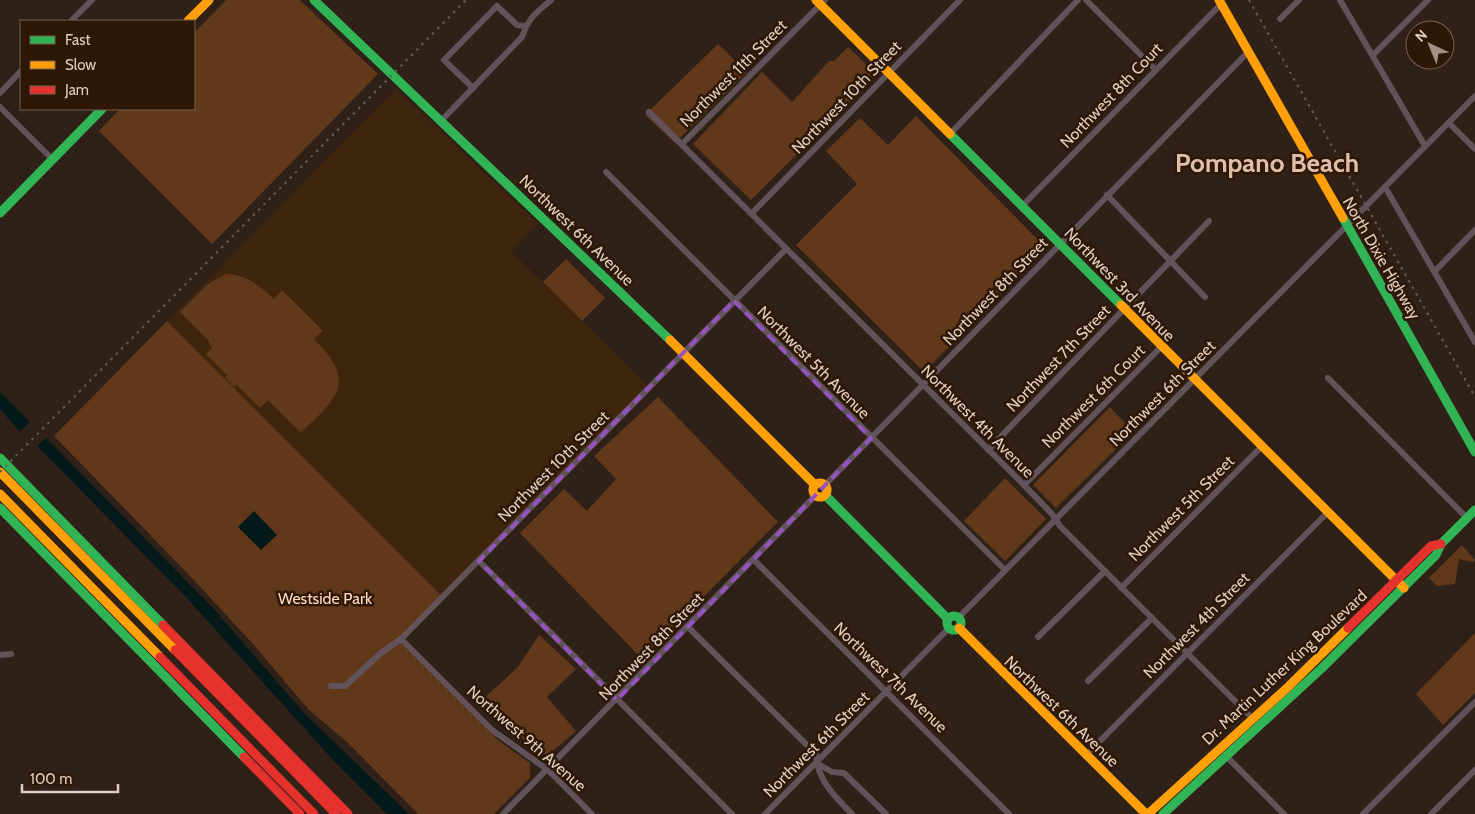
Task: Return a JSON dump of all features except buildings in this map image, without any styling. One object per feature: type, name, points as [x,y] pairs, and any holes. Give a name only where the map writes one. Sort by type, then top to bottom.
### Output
[{"type":"main road","points":[[189,20],[209,0]]},
{"type":"main road","name":"Northwest 6th Avenue","points":[[314,0],[684,353],[815,485]]},
{"type":"main road","name":"Northwest 3rd Avenue","points":[[820,1],[889,73],[1060,243],[1160,347],[1404,588]]},
{"type":"main road","name":"North Dixie Highway","points":[[1220,2],[1475,452]]},
{"type":"main road","points":[[0,213],[101,110]]},
{"type":"main road","points":[[0,458],[18,483],[336,814]]},
{"type":"main road","points":[[0,472],[18,483],[348,814]]},
{"type":"main road","points":[[820,495],[827,489],[825,485],[819,483],[813,489],[949,623],[952,630],[959,628],[961,624],[958,618],[954,616],[949,623]]},
{"type":"main road","points":[[2,496],[314,814]]},
{"type":"main road","points":[[0,508],[300,814]]},
{"type":"main road","name":"Dr. Martin Luther King Boulevard","points":[[1147,814],[1222,752],[1361,630],[1436,555],[1441,544],[1475,510]]},
{"type":"main road","name":"Dr. Martin Luther King Boulevard","points":[[1163,814],[1253,719],[1431,546],[1441,544]]},
{"type":"main road","points":[[1353,623],[1361,630]]},
{"type":"main road","name":"Northwest 6th Avenue","points":[[959,628],[1085,756],[1147,814]]},
{"type":"street","points":[[72,20],[92,0]]},
{"type":"street","points":[[441,121],[522,37],[525,26],[551,0]]},
{"type":"street","name":"Northwest 10th Street","points":[[752,213],[960,0]]},
{"type":"street","points":[[950,134],[1078,0]]},
{"type":"street","points":[[1086,0],[1155,68]]},
{"type":"street","points":[[1280,19],[1299,0]]},
{"type":"street","points":[[1340,0],[1425,146]]},
{"type":"street","points":[[1373,55],[1428,0]]},
{"type":"street","name":"Northwest 11th Street","points":[[682,144],[820,1]]},
{"type":"street","name":"Northwest 8th Court","points":[[1022,206],[1220,2]]},
{"type":"street","points":[[474,88],[444,60],[497,6],[516,25],[525,26]]},
{"type":"street","name":"Northwest 8th Street","points":[[825,485],[1248,52]]},
{"type":"street","points":[[0,93],[20,72]]},
{"type":"street","name":"Northwest 6th Street","points":[[958,618],[1346,224],[1475,96]]},
{"type":"street","points":[[0,106],[52,160]]},
{"type":"street","name":"Northwest 4th Avenue","points":[[649,112],[1024,485],[1056,519],[1060,526],[1253,719]]},
{"type":"street","points":[[1449,123],[1475,149]]},
{"type":"street","name":"Northwest 5th Avenue","points":[[606,172],[871,438],[1006,570]]},
{"type":"street","points":[[1385,187],[1475,342]]},
{"type":"street","points":[[1107,195],[1169,262],[1205,297]]},
{"type":"street","name":"Northwest 7th Street","points":[[988,450],[1209,220]]},
{"type":"street","points":[[1435,271],[1475,230]]},
{"type":"street","name":"Northwest 10th Street","points":[[331,686],[345,686],[401,639],[786,249]]},
{"type":"street","name":"Northwest 6th Court","points":[[1024,485],[1160,347]]},
{"type":"street","points":[[1328,378],[1467,518]]},
{"type":"street","name":"Northwest 5th Street","points":[[1121,588],[1261,447]]},
{"type":"street","name":"Northwest 8th Street","points":[[503,814],[820,495]]},
{"type":"street","name":"Northwest 4th Street","points":[[1085,756],[1327,513]]},
{"type":"street","name":"Northwest 7th Avenue","points":[[754,560],[1009,814]]},
{"type":"street","points":[[479,561],[732,814]]},
{"type":"street","points":[[1038,637],[1105,571]]},
{"type":"street","points":[[1088,681],[1152,618]]},
{"type":"street","name":"Northwest 6th Street","points":[[765,814],[886,692],[949,623]]},
{"type":"street","points":[[688,627],[816,754],[816,763],[827,789],[852,814]]},
{"type":"street","name":"Northwest 9th Avenue","points":[[401,639],[492,730],[548,770],[592,814]]},
{"type":"street","points":[[0,655],[11,654]]},
{"type":"street","points":[[1363,814],[1475,702]]},
{"type":"street","points":[[1222,752],[1284,814]]},
{"type":"street","points":[[816,763],[832,772],[844,773],[886,814]]},
{"type":"street","points":[[1431,814],[1475,770]]},
{"type":"highlighted area","points":[[734,301],[871,438],[617,700],[479,561]]},
{"type":"shaded area","points":[[396,89],[538,223],[511,251],[648,386],[442,595],[167,321]]},
{"type":"shaded area","points":[[0,392],[30,422],[20,432],[0,409]]},
{"type":"shaded area","points":[[46,438],[211,606],[304,713],[409,814],[387,814],[334,761],[185,596],[37,446]]},
{"type":"shaded area","points":[[254,511],[277,535],[261,550],[238,527]]},
{"type":"green space","points":[[226,0],[300,0],[378,74],[212,244],[99,131],[119,110],[195,110],[195,32]]},
{"type":"green space","points":[[718,44],[747,72],[675,143],[645,115]]},
{"type":"green space","points":[[848,47],[877,75],[751,200],[693,144],[762,72],[792,102],[829,61],[834,61]]},
{"type":"green space","points":[[916,116],[1046,248],[924,372],[796,245],[857,184],[826,151],[860,118],[888,145]]},
{"type":"green space","points":[[566,259],[605,298],[582,321],[543,282]]},
{"type":"green space","points":[[226,274],[241,276],[247,279],[258,285],[274,299],[282,290],[323,331],[314,339],[328,354],[336,367],[339,378],[338,389],[324,410],[301,433],[268,400],[260,408],[236,384],[234,387],[225,378],[227,375],[206,354],[212,348],[208,340],[180,312],[208,284]]},
{"type":"green space","name":"Westside Park","points":[[167,321],[442,596],[398,640],[499,741],[530,763],[530,778],[494,814],[418,814],[347,742],[309,710],[253,644],[192,578],[54,436]]},
{"type":"green space","points":[[658,397],[778,522],[642,659],[520,533],[564,489],[587,511],[616,479],[594,456]]},
{"type":"green space","points":[[1110,407],[1133,432],[1056,508],[1033,485]]},
{"type":"green space","points":[[1005,478],[1046,519],[1005,561],[964,521]]},
{"type":"green space","points":[[1462,545],[1475,560],[1473,562],[1459,559],[1455,584],[1437,586],[1429,578]]},
{"type":"green space","points":[[1475,633],[1475,693],[1443,725],[1416,694]]},
{"type":"green space","points":[[539,635],[576,669],[547,697],[576,731],[547,756],[498,722],[479,703],[518,667]]},
{"type":"railway","points":[[0,472],[466,0]]},
{"type":"railway","points":[[1249,0],[1475,397]]},
{"type":"traffic: fast","points":[[314,0],[670,340]]},
{"type":"traffic: fast","points":[[0,213],[101,110]]},
{"type":"traffic: fast","points":[[950,134],[1121,305]]},
{"type":"traffic: fast","points":[[1343,218],[1475,452]]},
{"type":"traffic: fast","points":[[0,458],[163,625]]},
{"type":"traffic: fast","points":[[825,495],[948,619]]},
{"type":"traffic: fast","points":[[0,508],[244,757]]},
{"type":"traffic: fast","points":[[1163,814],[1321,669],[1436,555],[1441,544],[1475,510]]},
{"type":"traffic: fast","points":[[954,616],[959,618],[961,623],[959,628],[954,630],[949,628],[947,623],[949,618],[954,616]]},
{"type":"traffic: slow","points":[[189,20],[209,0]]},
{"type":"traffic: slow","points":[[816,0],[950,134]]},
{"type":"traffic: slow","points":[[1219,0],[1343,218]]},
{"type":"traffic: slow","points":[[1121,305],[1404,588]]},
{"type":"traffic: slow","points":[[670,340],[815,485]]},
{"type":"traffic: slow","points":[[0,472],[175,650]]},
{"type":"traffic: slow","points":[[820,483],[825,485],[827,490],[825,495],[820,497],[815,495],[813,490],[815,485],[820,483]]},
{"type":"traffic: slow","points":[[0,494],[160,657]]},
{"type":"traffic: slow","points":[[959,628],[1146,814]]},
{"type":"traffic: slow","points":[[1148,814],[1288,687],[1348,628]]},
{"type":"traffic: jam","points":[[1348,628],[1431,546],[1441,544]]},
{"type":"traffic: jam","points":[[163,625],[348,814]]},
{"type":"traffic: jam","points":[[175,650],[336,814]]},
{"type":"traffic: jam","points":[[160,657],[314,814]]},
{"type":"traffic: jam","points":[[244,757],[300,814]]},
{"type":"district","name":"Pompano Beach","points":[[1267,163]]}]
